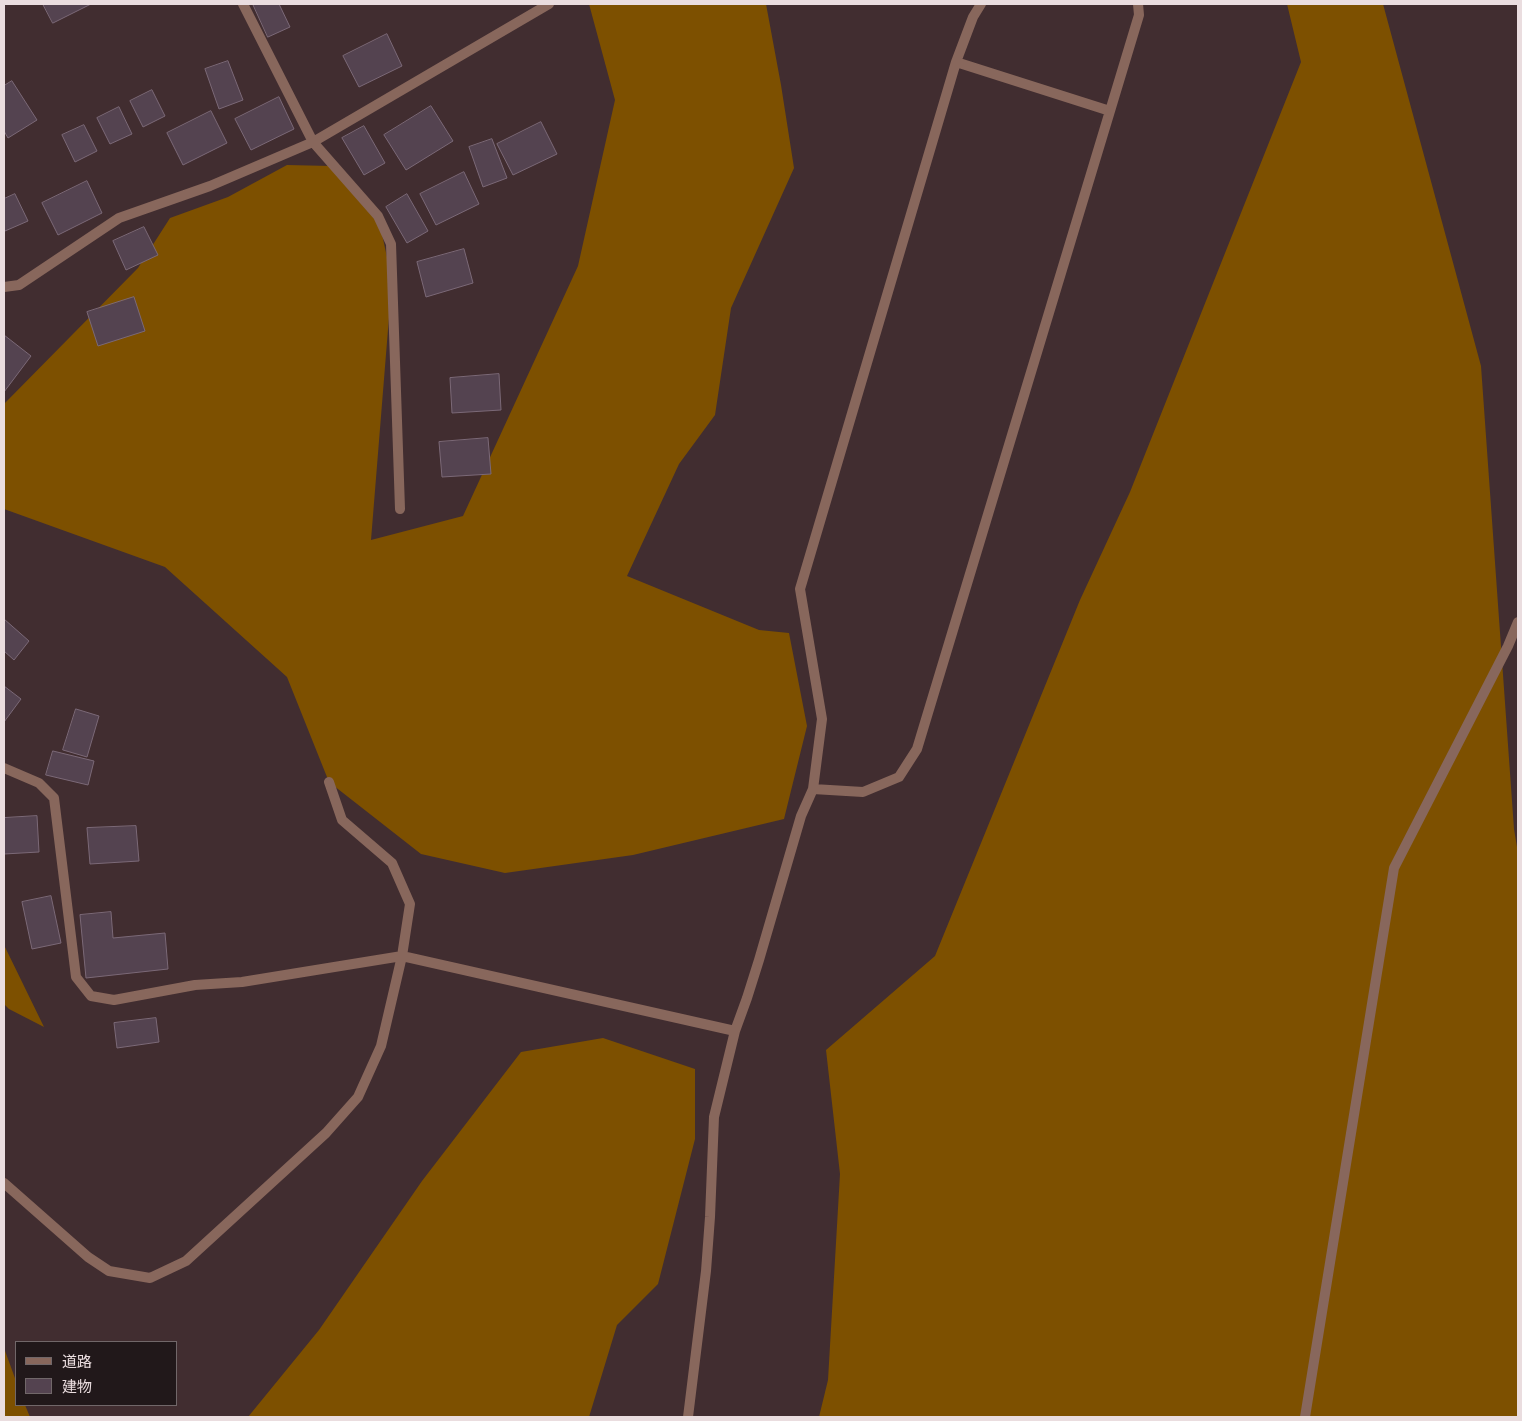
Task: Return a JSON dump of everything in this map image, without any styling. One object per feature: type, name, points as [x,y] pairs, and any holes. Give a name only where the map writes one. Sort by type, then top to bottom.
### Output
[{"type":"street","points":[[243,4],[313,142],[378,216],[391,244],[400,509]]},
{"type":"street","points":[[4,287],[19,284],[119,218],[210,186],[313,142],[549,4]]},
{"type":"street","points":[[688,1417],[706,1270],[714,1117],[735,1030],[753,979],[801,816],[813,788],[822,719],[800,589],[956,62],[973,17],[981,4]]},
{"type":"street","points":[[813,788],[863,792],[899,777],[917,749],[1110,111],[1138,14],[1138,4]]},
{"type":"street","points":[[956,62],[1110,111]]},
{"type":"street","points":[[1305,1417],[1394,868],[1508,646],[1518,622]]},
{"type":"street","points":[[4,768],[39,783],[54,798],[76,977],[91,996],[114,1000],[195,985],[242,982],[402,956],[735,1030]]},
{"type":"street","points":[[4,1182],[88,1257],[109,1271],[150,1278],[186,1261],[326,1133],[358,1096],[382,1046],[402,956],[410,904],[392,863],[342,820],[329,782]]},
{"type":"shaded area","points":[[589,4],[766,4],[794,168],[731,308],[715,415],[679,464],[627,576],[759,630],[789,633],[807,726],[784,819],[633,855],[505,873],[421,854],[329,782],[287,677],[165,567],[4,509],[4,404],[138,268],[170,218],[228,197],[287,165],[331,166],[378,216],[392,280],[371,540],[463,516],[578,266],[615,100]]},
{"type":"shaded area","points":[[1287,4],[1383,4],[1481,366],[1514,829],[1518,853],[1518,1417],[819,1417],[828,1380],[840,1174],[826,1050],[935,956],[1080,600],[1130,492],[1301,62]]},
{"type":"shaded area","points":[[4,945],[44,1027],[9,1009],[4,1004]]},
{"type":"shaded area","points":[[603,1038],[695,1069],[695,1139],[658,1284],[617,1325],[589,1417],[248,1417],[319,1330],[422,1181],[521,1052]]},
{"type":"shaded area","points":[[4,1348],[15,1378],[15,1406],[25,1406],[30,1417],[4,1417]]},
{"type":"building","points":[[43,4],[91,4],[53,23]]},
{"type":"building","points":[[253,4],[279,4],[290,27],[268,37]]},
{"type":"building","points":[[387,34],[402,66],[359,87],[343,56]]},
{"type":"building","points":[[228,61],[243,100],[219,109],[205,69]]},
{"type":"building","points":[[12,81],[37,120],[8,138],[4,131],[4,86]]},
{"type":"building","points":[[152,90],[165,116],[143,127],[130,101]]},
{"type":"building","points":[[279,97],[294,129],[251,150],[235,119]]},
{"type":"building","points":[[431,106],[453,141],[406,170],[384,135]]},
{"type":"building","points":[[119,107],[132,134],[110,144],[97,118]]},
{"type":"building","points":[[211,111],[227,143],[183,165],[167,133]]},
{"type":"building","points":[[541,122],[557,154],[513,175],[497,144]]},
{"type":"building","points":[[84,125],[97,151],[75,162],[62,135]]},
{"type":"building","points":[[364,126],[385,163],[364,175],[342,138]]},
{"type":"building","points":[[492,139],[507,178],[483,187],[469,147]]},
{"type":"building","points":[[464,172],[479,204],[436,225],[420,194]]},
{"type":"building","points":[[87,181],[102,213],[58,235],[42,203]]},
{"type":"building","points":[[15,194],[28,221],[5,231],[4,199]]},
{"type":"building","points":[[407,194],[428,231],[407,243],[386,207]]},
{"type":"building","points":[[144,227],[158,255],[126,270],[113,241]]},
{"type":"building","points":[[464,249],[473,283],[426,297],[417,262]]},
{"type":"building","points":[[134,297],[145,331],[98,346],[87,312]]},
{"type":"building","points":[[4,335],[31,356],[4,392]]},
{"type":"building","points":[[499,374],[501,410],[452,413],[450,378]]},
{"type":"building","points":[[488,438],[491,474],[442,477],[439,442]]},
{"type":"building","points":[[4,619],[29,641],[14,660],[4,651]]},
{"type":"building","points":[[4,686],[21,699],[4,722]]},
{"type":"building","points":[[76,709],[99,716],[87,757],[63,750]]},
{"type":"building","points":[[53,751],[94,761],[88,785],[46,775]]},
{"type":"building","points":[[37,816],[39,852],[4,854],[4,818]]},
{"type":"building","points":[[136,826],[139,861],[90,864],[87,828]]},
{"type":"building","points":[[51,896],[61,943],[32,949],[22,902]]},
{"type":"building","points":[[111,912],[113,938],[165,933],[168,969],[86,978],[80,915]]},
{"type":"building","points":[[156,1018],[159,1042],[117,1048],[114,1023]]}]
